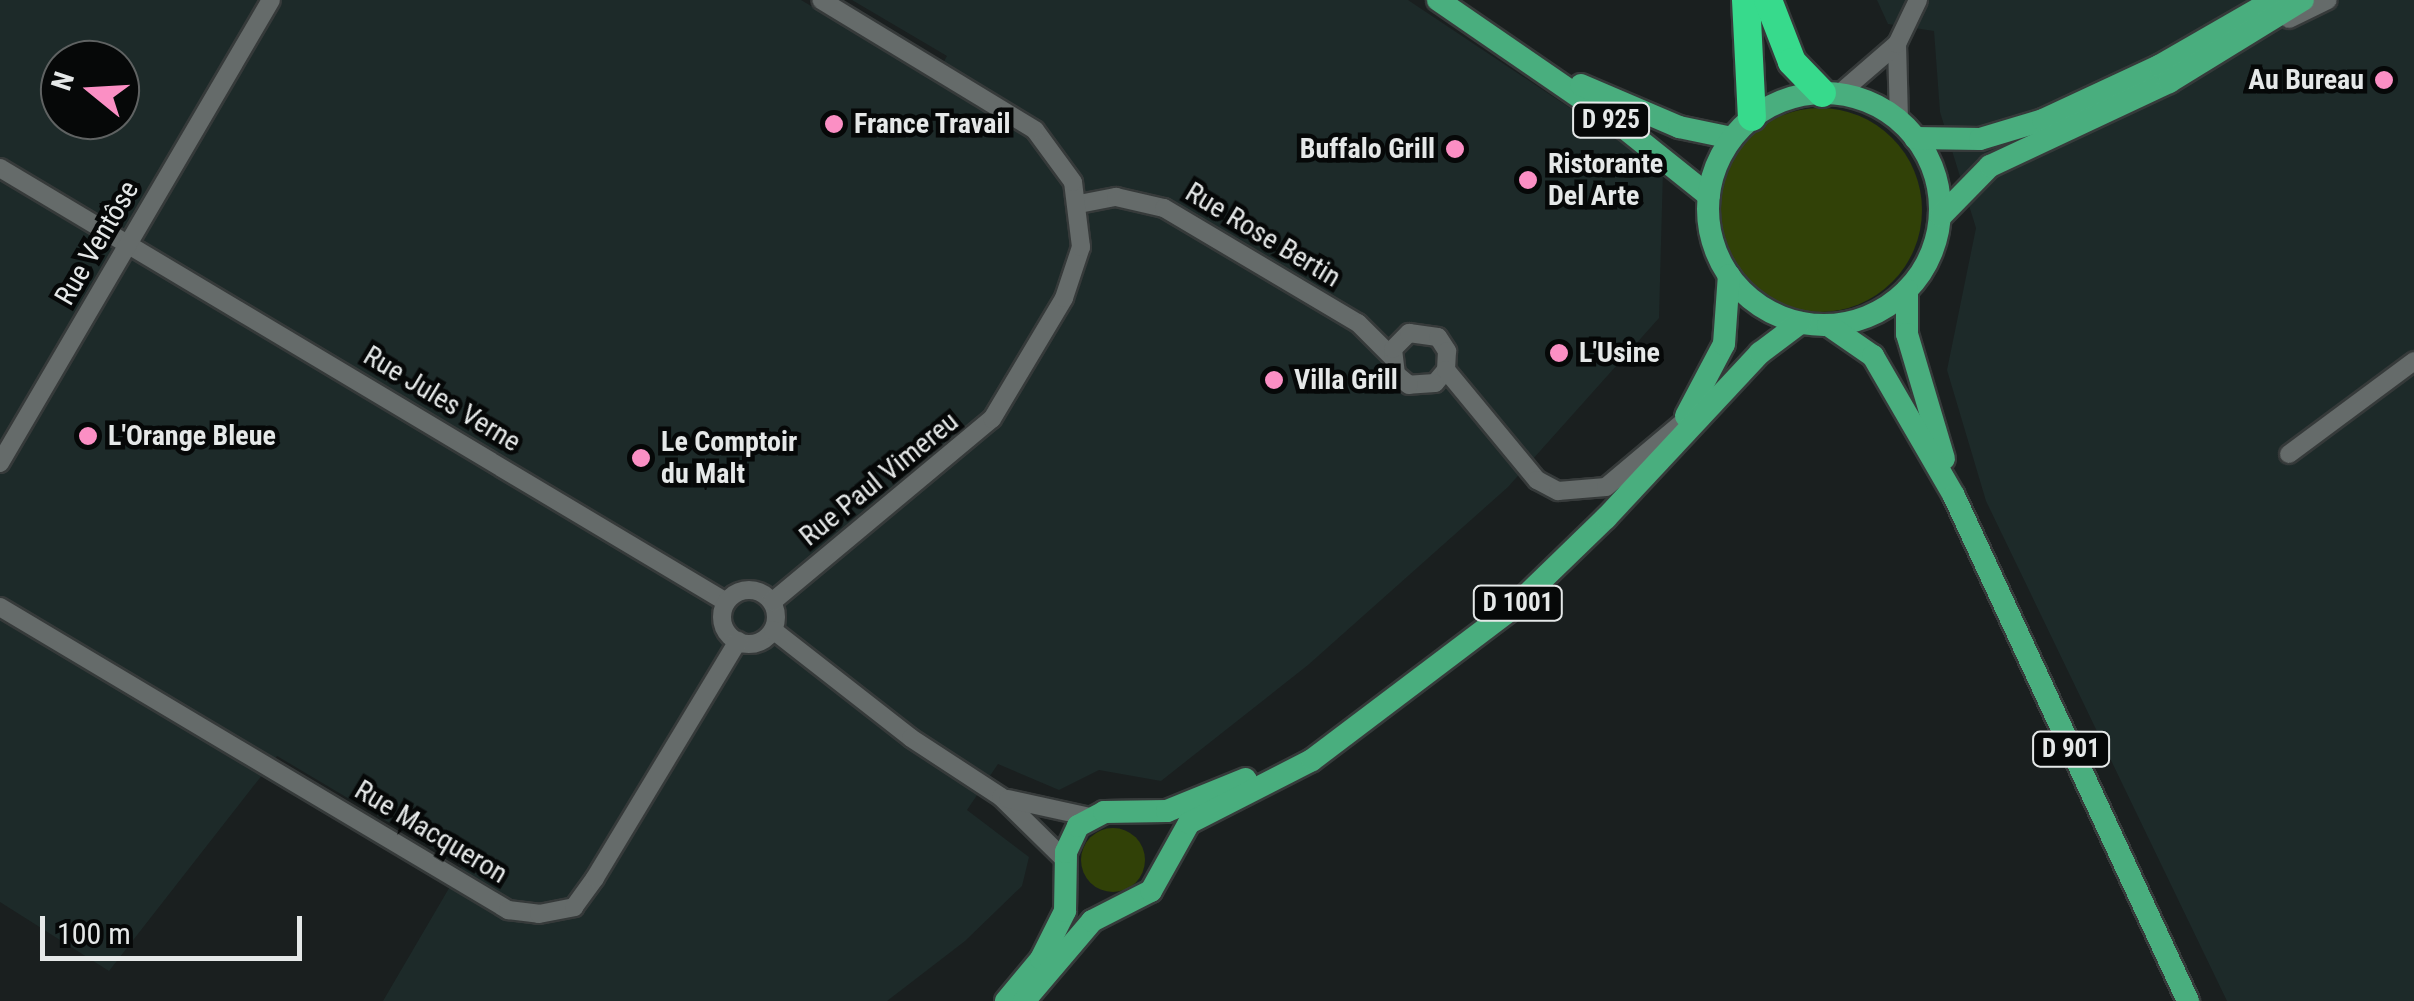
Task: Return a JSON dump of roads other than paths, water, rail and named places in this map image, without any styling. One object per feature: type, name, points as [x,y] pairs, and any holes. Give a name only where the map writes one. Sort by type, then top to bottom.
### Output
[{"type":"highway","points":[[1746,0],[1752,117]]},
{"type":"highway","points":[[1768,0],[1792,62],[1831,94]]},
{"type":"main road","name":"D 925","points":[[1438,0],[1709,196]]},
{"type":"main road","points":[[1915,138],[1966,141],[2043,120],[2159,66],[2274,0]]},
{"type":"main road","points":[[1941,216],[1990,166],[2239,44],[2303,0]]},
{"type":"main road","name":"D 925","points":[[1508,49],[1641,113],[1732,138]]},
{"type":"main road","points":[[1831,94],[1898,120],[1915,138],[1934,174],[1941,216],[1930,254],[1907,290],[1875,313],[1828,325],[1800,323],[1765,309],[1728,275],[1712,238],[1709,196],[1732,138],[1752,117],[1781,102],[1831,94]]},
{"type":"main road","name":"D 1001","points":[[1664,454],[1724,344],[1728,275]]},
{"type":"main road","name":"D 901","points":[[1907,290],[1906,334],[1954,496]]},
{"type":"main road","name":"D 1001","points":[[1162,864],[1189,823],[1312,760],[1542,582],[1760,353],[1800,323]]},
{"type":"main road","name":"D 901","points":[[1828,325],[1873,356],[1954,496],[2188,1001]]},
{"type":"main road","name":"D 1001","points":[[1126,812],[1167,811],[1353,731]]},
{"type":"main road","points":[[1006,1001],[1055,935],[1070,838],[1090,817],[1126,812],[1151,829],[1162,864],[1146,896],[1092,920],[1024,1001]]},
{"type":"main road","points":[[1067,869],[1090,902],[1119,908]]},
{"type":"street","name":"Rue Ventôse","points":[[0,462],[271,0]]},
{"type":"street","name":"Rue Paul Vimereu","points":[[772,602],[992,419],[1075,272],[1078,204],[1073,182],[1035,130],[821,0]]},
{"type":"street","points":[[1898,120],[1897,44],[1918,0]]},
{"type":"street","points":[[2239,44],[2328,0]]},
{"type":"street","points":[[1831,94],[1897,44]]},
{"type":"street","name":"Rue Jules Verne","points":[[0,168],[726,602]]},
{"type":"street","name":"Rue Rose Bertin","points":[[1078,204],[1116,197],[1151,202],[1358,323],[1404,336]]},
{"type":"street","name":"Rue Rose Bertin","points":[[1358,323],[1392,357]]},
{"type":"street","points":[[1446,370],[1427,386],[1410,385],[1396,374],[1392,357],[1404,336],[1422,331],[1438,337],[1447,351],[1446,370],[1536,480],[1558,491],[1606,487],[1682,423]]},
{"type":"street","points":[[2289,454],[2414,361]]},
{"type":"street","points":[[773,630],[757,642],[738,641],[722,620],[726,602],[753,590],[772,602],[773,630],[911,738],[1001,797],[1067,869]]},
{"type":"street","name":"Rue Macqueron","points":[[0,606],[508,910],[538,914],[574,907],[738,641]]},
{"type":"street","points":[[1001,797],[1068,817],[1090,817]]},
{"type":"place","name":"Au Bureau","points":[[2384,80]]},
{"type":"place","name":"France Travail","points":[[834,124]]},
{"type":"place","name":"Buffalo Grill","points":[[1455,149]]},
{"type":"place","name":"Ristorante Del Arte","points":[[1528,180]]},
{"type":"place","name":"L'Usine","points":[[1559,353]]},
{"type":"place","name":"Villa Grill","points":[[1274,380]]},
{"type":"place","name":"L'Orange Bleue","points":[[88,436]]},
{"type":"place","name":"Le Comptoir du Malt","points":[[641,458]]}]
